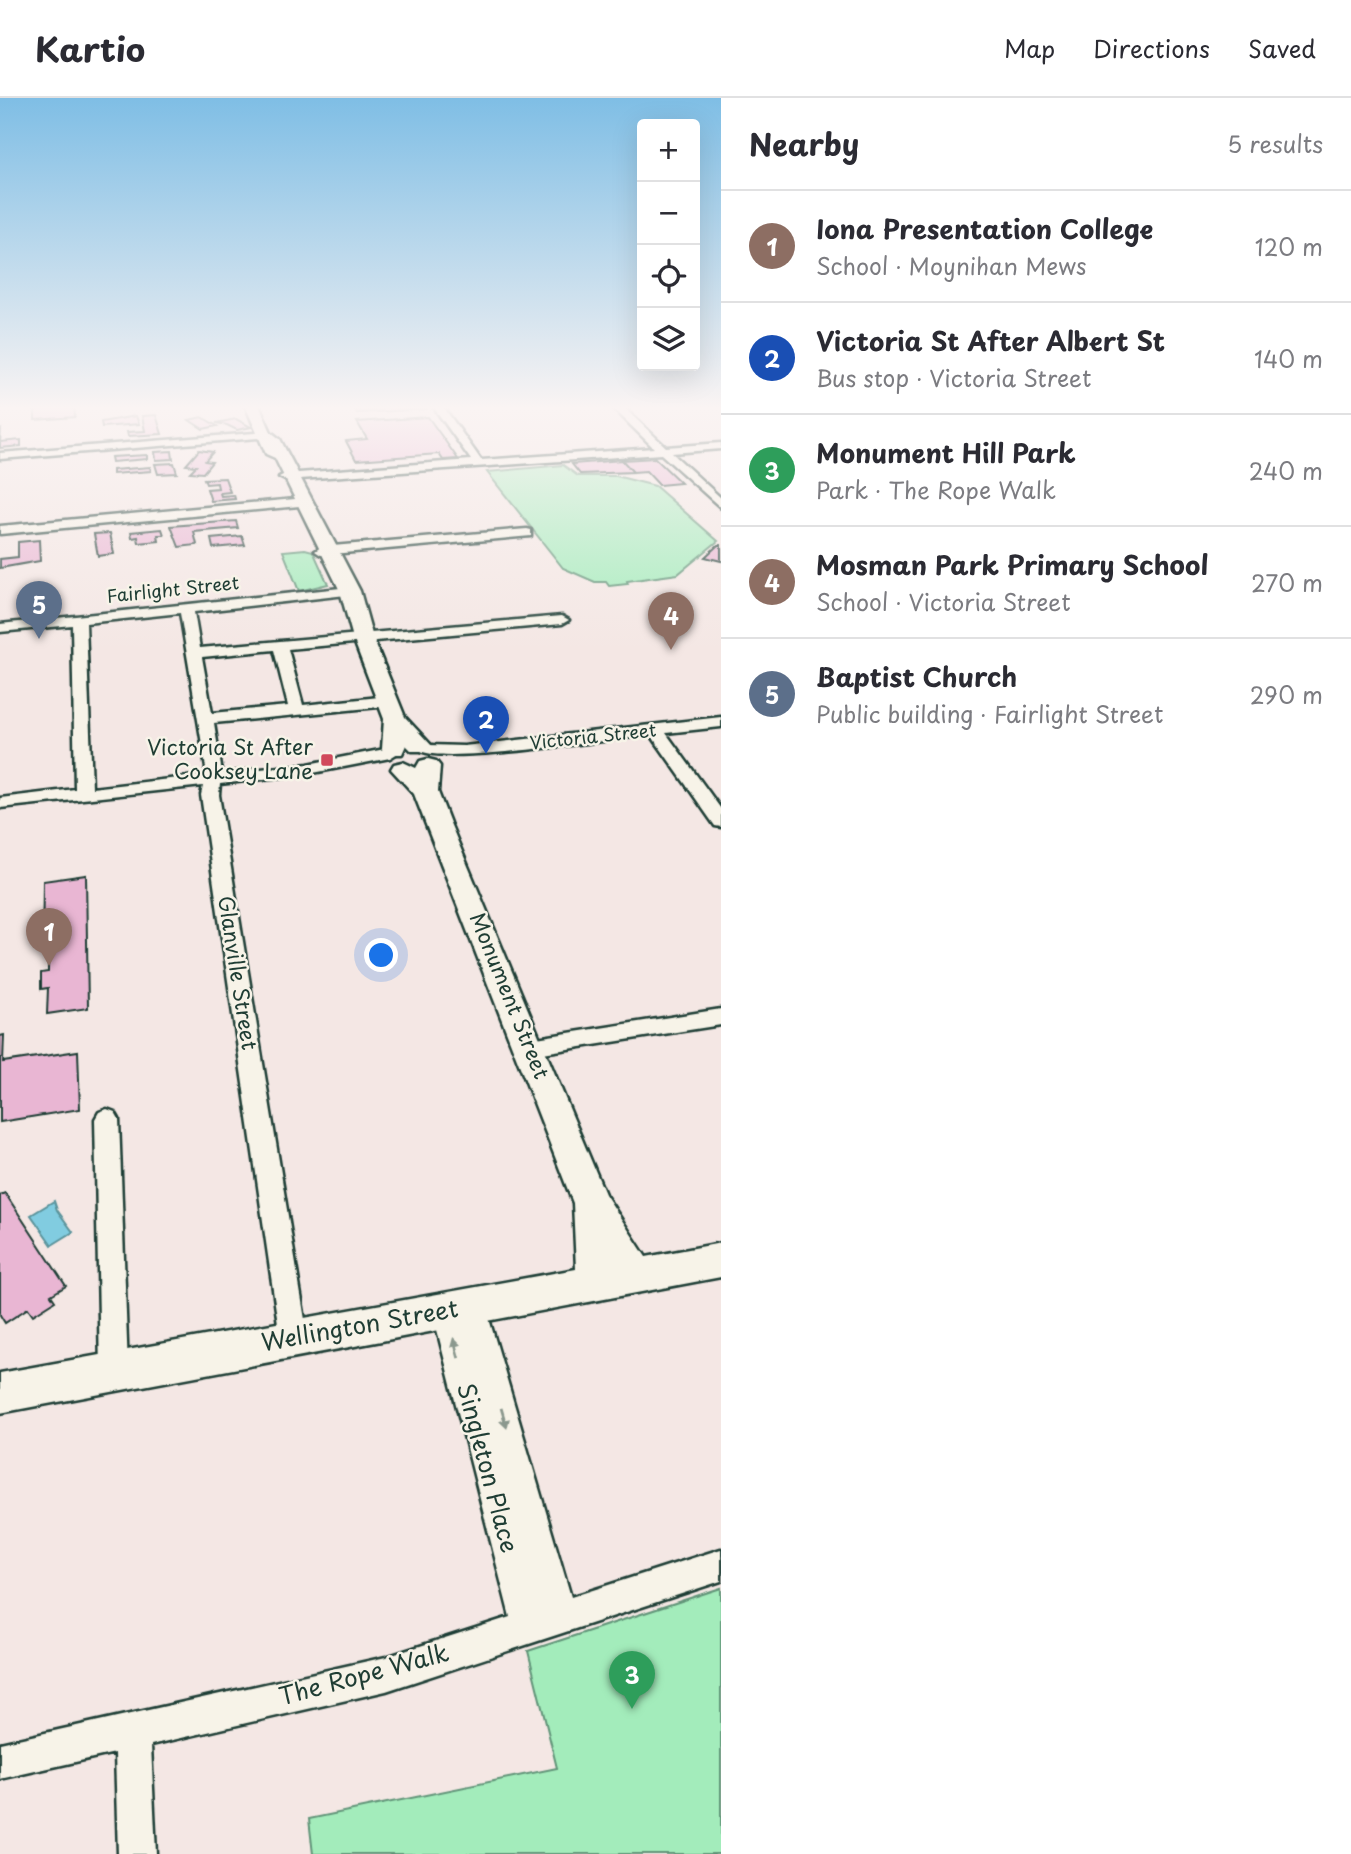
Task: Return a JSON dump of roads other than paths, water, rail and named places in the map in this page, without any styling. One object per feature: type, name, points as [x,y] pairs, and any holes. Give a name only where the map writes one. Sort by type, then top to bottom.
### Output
[{"type":"street","name":"Monument Street","points":[[295,487],[355,616],[392,710],[427,763],[530,1047],[590,1201],[636,1275]]},
{"type":"street","points":[[703,487],[721,504]]},
{"type":"street","points":[[0,530],[303,502]]},
{"type":"street","points":[[325,551],[527,533]]},
{"type":"street","name":"Fairlight Street","points":[[0,628],[344,592]]},
{"type":"street","name":"Glanville Street","points":[[186,608],[214,768],[209,796],[294,1338]]},
{"type":"street","points":[[79,620],[84,794]]},
{"type":"street","points":[[193,653],[562,620]]},
{"type":"street","points":[[280,645],[297,710]]},
{"type":"street","points":[[205,719],[297,710],[392,710]]},
{"type":"street","name":"Monument Street","points":[[392,710],[395,759],[427,763]]},
{"type":"street","name":"Victoria Street","points":[[427,763],[464,751],[721,722]]},
{"type":"street","points":[[656,730],[721,822]]},
{"type":"street","points":[[0,803],[395,759],[406,746],[427,763]]},
{"type":"street","points":[[530,1047],[721,1017]]},
{"type":"street","points":[[107,1119],[114,1370]]},
{"type":"street","name":"Monument Street","points":[[590,1201],[596,1283]]},
{"type":"street","name":"Wellington Street","points":[[0,1393],[721,1260]]},
{"type":"street","name":"Singleton Place","points":[[458,1308],[545,1622]]},
{"type":"street","name":"The Rope Walk","points":[[0,1761],[386,1674],[721,1565]]},
{"type":"street","points":[[132,1731],[137,1854]]},
{"type":"water","points":[[54,1201],[57,1210],[73,1232],[52,1245],[31,1215]]},
{"type":"place","name":"Baptist Church","points":[[39,639]]},
{"type":"place","name":"Mosman Park Primary School","points":[[671,650]]},
{"type":"place","name":"Victoria St After Albert St","points":[[486,754]]},
{"type":"place","name":"Victoria St After Cooksey Lane","points":[[327,760]]},
{"type":"place","name":"Iona Presentation College","points":[[49,966]]},
{"type":"place","name":"Monument Hill Park","points":[[632,1709]]}]
